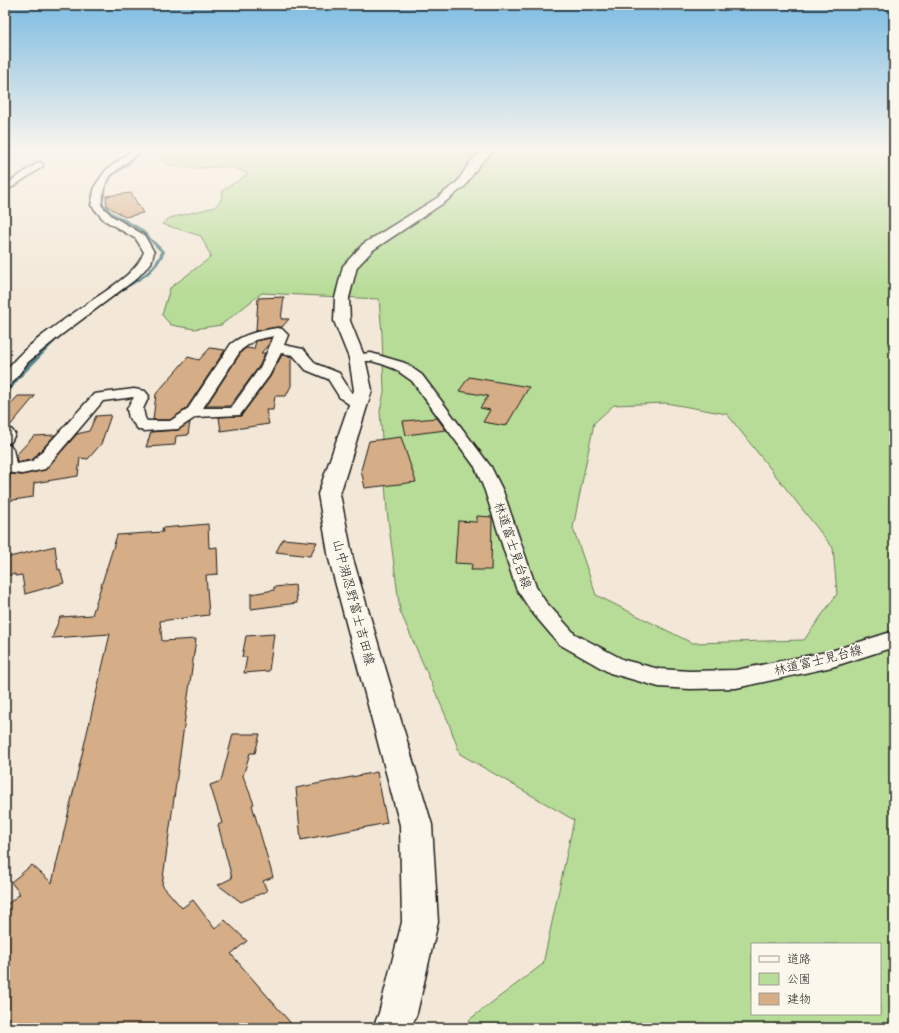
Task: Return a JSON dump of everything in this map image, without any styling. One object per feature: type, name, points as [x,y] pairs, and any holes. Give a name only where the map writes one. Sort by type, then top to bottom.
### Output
[{"type":"main road","name":"山中湖忍野富士吉田線","points":[[392,1028],[398,1013],[420,922],[416,825],[340,559],[329,494],[363,390],[357,358],[342,321],[342,298],[350,266],[368,247],[444,197]]},
{"type":"street","points":[[5,383],[23,359],[56,332],[132,278],[145,263],[149,252],[140,237],[108,218],[96,205],[98,197]]},
{"type":"street","points":[[5,449],[6,458],[10,468],[22,469],[39,465],[99,397],[134,393],[140,394],[142,396],[135,409],[137,418],[143,426],[173,426],[192,413],[236,347],[252,335],[277,332],[281,335],[278,348],[255,387],[235,412],[192,413]]},
{"type":"street","points":[[278,348],[298,352],[311,367],[334,376],[345,394],[358,404]]},
{"type":"street","name":"林道富士見台線","points":[[357,358],[371,357],[387,361],[400,366],[417,378],[483,467],[494,491],[526,588],[538,606],[567,639],[618,667],[659,678],[690,680],[736,679],[832,658],[894,639]]},
{"type":"street","points":[[5,432],[7,434],[5,439]]},
{"type":"green space","points":[[222,197],[894,197],[894,1028],[466,1028],[470,1019],[543,964],[574,820],[460,754],[448,721],[400,611],[387,511],[380,411],[384,392],[379,299],[262,293],[221,325],[194,329],[171,325],[162,315],[170,288],[211,257],[201,236],[162,224],[170,218],[215,207]],"holes":[[[666,403],[727,414],[833,548],[837,594],[804,640],[692,643],[596,595],[573,528],[594,423],[614,405]]]},
{"type":"building","points":[[106,197],[134,197],[143,213],[125,217],[107,206]]},
{"type":"building","points":[[284,297],[281,319],[289,319],[282,327],[256,331],[258,298]]},
{"type":"building","points":[[271,338],[269,344],[261,353],[265,353],[260,365],[230,406],[206,406],[242,351],[246,348],[254,349],[256,341]]},
{"type":"building","points":[[210,348],[225,350],[186,409],[170,420],[153,420],[156,394],[188,357],[199,360]]},
{"type":"building","points":[[282,355],[293,357],[291,360],[291,386],[286,396],[275,396],[273,410],[266,410],[269,424],[221,431],[219,417],[241,416],[270,377]]},
{"type":"building","points":[[469,377],[529,387],[506,426],[483,422],[490,410],[480,408],[488,396],[459,391]]},
{"type":"building","points":[[18,396],[35,396],[9,427],[5,426],[5,410]]},
{"type":"building","points":[[111,415],[101,444],[88,459],[80,458],[78,476],[34,483],[33,497],[7,501],[10,474],[22,475],[45,470],[77,434],[89,431],[96,416]]},
{"type":"building","points":[[437,418],[446,430],[406,435],[403,421]]},
{"type":"building","points":[[190,422],[188,435],[176,436],[175,445],[146,447],[151,432],[178,430]]},
{"type":"building","points":[[55,435],[32,460],[17,462],[16,458],[19,456],[16,455],[34,436]]},
{"type":"building","points":[[401,437],[416,482],[365,488],[361,470],[369,441]]},
{"type":"building","points":[[477,516],[492,517],[491,570],[471,570],[472,564],[455,563],[458,521],[477,522]]},
{"type":"building","points":[[208,524],[209,548],[217,547],[218,574],[206,575],[209,615],[160,621],[162,641],[196,639],[162,885],[182,908],[193,900],[215,929],[225,920],[247,941],[231,954],[295,1028],[5,1028],[5,906],[20,894],[11,882],[32,865],[52,883],[110,634],[52,638],[60,617],[92,615],[117,535],[163,532],[162,528]]},
{"type":"building","points":[[283,539],[317,542],[310,556],[276,552]]},
{"type":"building","points":[[55,546],[58,570],[60,569],[64,583],[25,594],[22,575],[15,576],[15,574],[5,576],[5,558]]},
{"type":"building","points":[[295,585],[297,603],[251,609],[251,594],[274,590],[274,587]]},
{"type":"building","points":[[274,634],[269,671],[244,673],[247,657],[242,657],[246,636]]},
{"type":"building","points":[[233,734],[260,734],[255,753],[250,753],[243,776],[254,804],[252,805],[273,877],[263,881],[267,891],[241,902],[218,885],[232,878],[218,825],[222,823],[210,785],[221,781]]},
{"type":"building","points":[[377,772],[387,823],[301,840],[296,788]]},
{"type":"waterway","points":[[101,197],[100,200],[111,213],[140,229],[163,252],[155,267],[141,278],[111,297]]},
{"type":"waterway","points":[[5,394],[18,377],[59,336]]}]
